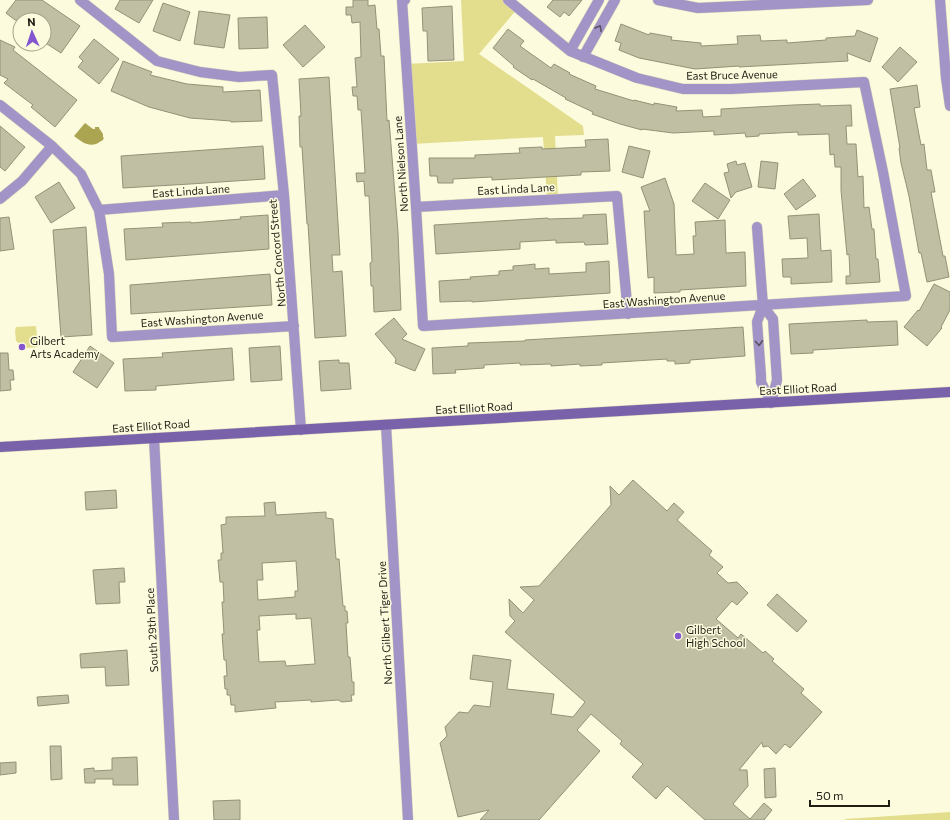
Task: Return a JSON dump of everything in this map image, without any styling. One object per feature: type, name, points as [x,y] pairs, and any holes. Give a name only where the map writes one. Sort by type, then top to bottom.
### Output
[{"type":"main road","name":"East Elliot Road","points":[[0,448],[950,392]]},
{"type":"street","name":"North Concord Street","points":[[80,0],[157,61],[200,72],[239,77],[272,74],[284,195],[301,430]]},
{"type":"street","name":"East Bruce Avenue","points":[[508,0],[570,51],[637,78],[683,88],[731,89],[864,82],[883,172],[906,296]]},
{"type":"street","points":[[570,51],[600,0]]},
{"type":"street","points":[[583,57],[615,0]]},
{"type":"street","points":[[658,0],[698,8],[741,3],[868,0]]},
{"type":"street","points":[[940,0],[946,78],[950,106]]},
{"type":"street","name":"North Nielson Lane","points":[[403,1],[423,326]]},
{"type":"street","points":[[0,105],[52,146],[81,174],[99,210]]},
{"type":"street","points":[[0,198],[22,181],[52,146]]},
{"type":"street","name":"East Linda Lane","points":[[99,210],[284,195]]},
{"type":"street","name":"East Linda Lane","points":[[416,207],[618,196],[628,314]]},
{"type":"street","name":"East Washington Avenue","points":[[99,210],[109,274],[112,337],[294,326]]},
{"type":"street","points":[[757,227],[763,306],[757,322],[761,382],[772,403]]},
{"type":"street","name":"East Washington Avenue","points":[[423,326],[906,296]]},
{"type":"street","points":[[763,306],[773,319],[777,380],[772,403]]},
{"type":"street","name":"North Gilbert Tiger Drive","points":[[386,425],[408,820]]},
{"type":"street","name":"South 29th Place","points":[[154,438],[174,820]]},
{"type":"shaded area","points":[[461,0],[509,0],[518,8],[479,54],[583,126],[584,135],[555,136],[558,199],[547,199],[543,137],[412,144],[406,64],[464,61]]},
{"type":"shaded area","points":[[85,123],[93,129],[95,129],[95,127],[99,127],[104,138],[102,141],[94,145],[90,145],[74,136]]},
{"type":"shaded area","points":[[36,326],[38,347],[26,348],[16,341],[16,327]]},
{"type":"shaded area","points":[[950,812],[950,820],[845,820],[845,819]]},
{"type":"building","points":[[16,0],[42,0],[80,26],[61,53],[52,47],[52,12],[12,12],[12,18],[6,13]]},
{"type":"building","points":[[120,0],[153,0],[139,23],[115,9]]},
{"type":"building","points":[[353,0],[368,0],[368,6],[375,5],[381,56],[384,56],[387,121],[389,120],[398,232],[401,310],[374,312],[370,263],[372,262],[369,196],[365,196],[364,181],[357,182],[356,173],[365,173],[361,110],[358,110],[357,96],[353,96],[352,87],[357,87],[355,58],[361,57],[360,22],[352,23],[351,15],[346,15],[346,7],[353,7]]},
{"type":"building","points":[[553,0],[582,0],[569,16],[564,12],[560,17],[547,7]]},
{"type":"building","points":[[163,3],[190,12],[180,41],[153,31]]},
{"type":"building","points":[[452,6],[454,60],[428,61],[427,31],[423,31],[422,8]]},
{"type":"building","points":[[199,11],[230,15],[224,48],[194,44]]},
{"type":"building","points":[[267,17],[268,48],[239,49],[238,18]]},
{"type":"building","points":[[621,24],[649,35],[650,33],[672,37],[671,40],[701,43],[701,46],[738,44],[737,36],[760,35],[761,41],[787,40],[787,43],[826,40],[826,38],[855,36],[857,30],[878,38],[870,62],[847,53],[848,61],[695,69],[639,58],[619,50],[621,43],[615,41]]},
{"type":"building","points":[[305,25],[325,47],[303,67],[283,45]]},
{"type":"building","points":[[508,29],[524,41],[520,46],[551,68],[554,64],[570,73],[569,74],[596,86],[595,89],[634,101],[677,107],[676,111],[702,110],[703,117],[721,116],[721,109],[820,104],[820,106],[851,105],[852,126],[846,126],[847,144],[856,144],[858,177],[863,176],[864,208],[869,207],[872,229],[874,229],[876,259],[878,259],[880,282],[846,284],[846,276],[850,276],[849,254],[847,255],[841,190],[841,167],[835,167],[834,154],[830,155],[829,134],[798,135],[798,132],[759,134],[759,136],[746,137],[745,133],[714,135],[714,131],[673,133],[642,130],[620,124],[592,114],[593,112],[565,99],[566,98],[533,79],[532,80],[513,67],[514,66],[493,48]]},
{"type":"building","points":[[94,39],[119,59],[99,84],[78,67],[83,61],[79,57]]},
{"type":"building","points":[[0,40],[12,46],[12,52],[16,52],[77,100],[55,127],[31,107],[33,105],[4,83],[8,79],[0,75]]},
{"type":"building","points":[[900,47],[917,62],[898,82],[882,67]]},
{"type":"building","points":[[123,61],[152,72],[150,75],[187,84],[223,87],[223,92],[260,90],[262,121],[231,122],[190,118],[149,107],[111,91]]},
{"type":"building","points":[[329,77],[340,255],[332,255],[333,272],[342,271],[346,336],[315,338],[302,147],[300,147],[299,116],[301,116],[299,79]]},
{"type":"building","points":[[917,85],[920,107],[914,108],[921,145],[924,144],[927,170],[931,170],[935,192],[931,192],[943,256],[945,256],[949,277],[927,282],[921,253],[919,253],[909,196],[901,163],[900,148],[890,89]]},
{"type":"building","points":[[0,126],[25,147],[5,171],[0,167]]},
{"type":"building","points":[[608,139],[610,171],[581,172],[581,175],[492,180],[492,177],[453,179],[453,183],[438,183],[437,176],[430,176],[429,158],[475,158],[475,155],[520,153],[519,148],[542,147],[542,149],[586,147],[585,140]]},
{"type":"building","points":[[263,146],[265,179],[123,188],[121,156]]},
{"type":"building","points":[[629,146],[650,151],[643,178],[622,172]]},
{"type":"building","points":[[736,161],[737,165],[745,163],[752,187],[736,192],[731,198],[724,173],[729,172],[727,164]]},
{"type":"building","points":[[761,161],[778,163],[775,189],[758,187]]},
{"type":"building","points":[[665,178],[674,204],[676,255],[694,254],[693,236],[696,236],[695,222],[725,220],[726,253],[745,252],[746,286],[654,293],[654,277],[648,278],[644,211],[650,211],[641,187]]},
{"type":"building","points":[[803,179],[816,196],[796,210],[784,194]]},
{"type":"building","points":[[59,182],[75,208],[51,223],[35,197]]},
{"type":"building","points":[[705,183],[730,200],[718,219],[692,201]]},
{"type":"building","points":[[606,214],[608,244],[585,245],[584,242],[556,243],[556,240],[520,242],[520,249],[436,254],[434,225],[548,218],[583,218],[583,215]]},
{"type":"building","points":[[819,214],[821,251],[831,250],[832,282],[791,284],[791,277],[783,277],[782,259],[808,258],[807,238],[790,239],[788,216]]},
{"type":"building","points":[[268,215],[269,249],[126,260],[124,229],[163,227],[162,223],[191,223]]},
{"type":"building","points":[[9,217],[14,249],[0,251],[0,218]]},
{"type":"building","points":[[86,227],[92,335],[61,337],[53,230]]},
{"type":"building","points":[[609,261],[610,293],[472,302],[440,302],[439,281],[499,275],[499,271],[513,270],[513,266],[535,264],[535,269],[549,268],[549,274],[586,272],[586,263]]},
{"type":"building","points":[[270,274],[272,305],[131,314],[130,285]]},
{"type":"building","points":[[934,284],[950,292],[950,310],[941,327],[942,328],[927,346],[904,327],[918,310],[919,311]]},
{"type":"building","points":[[394,318],[407,334],[402,339],[425,349],[415,371],[395,363],[396,359],[375,334]]},
{"type":"building","points":[[867,320],[867,322],[897,321],[898,345],[813,350],[813,353],[791,354],[789,324]]},
{"type":"building","points":[[743,327],[745,356],[690,360],[690,363],[675,364],[675,361],[667,361],[667,359],[602,363],[602,365],[580,366],[580,364],[551,366],[551,364],[520,365],[520,363],[484,365],[484,368],[455,370],[456,373],[433,374],[432,348],[468,346],[468,343],[525,341]]},
{"type":"building","points":[[90,346],[114,363],[97,388],[73,372]]},
{"type":"building","points":[[280,346],[282,380],[251,382],[249,348]]},
{"type":"building","points":[[232,348],[234,380],[156,386],[156,390],[125,391],[123,359],[163,357],[162,353]]},
{"type":"building","points":[[0,353],[8,353],[9,370],[13,370],[14,380],[10,380],[11,390],[0,391]]},
{"type":"building","points":[[339,360],[339,363],[349,363],[351,389],[321,391],[319,361]]},
{"type":"building","points":[[633,480],[667,511],[674,503],[684,512],[677,520],[712,551],[709,555],[723,567],[717,573],[728,583],[737,582],[748,593],[737,605],[732,601],[716,619],[738,638],[741,634],[763,653],[765,651],[774,659],[772,661],[804,689],[801,693],[822,712],[790,748],[785,744],[776,754],[768,746],[763,747],[762,742],[739,770],[747,770],[748,786],[733,804],[750,819],[764,803],[772,810],[764,820],[705,820],[667,786],[656,799],[632,777],[643,764],[620,744],[622,741],[591,714],[577,730],[600,751],[539,820],[480,820],[489,810],[458,817],[440,743],[447,736],[445,727],[459,712],[468,713],[474,705],[490,707],[493,682],[470,679],[473,655],[511,660],[507,689],[554,694],[551,714],[573,717],[585,702],[505,632],[515,621],[510,616],[509,599],[523,613],[534,600],[520,587],[539,586],[611,505],[610,486],[619,495]]},
{"type":"building","points":[[116,490],[117,508],[86,510],[85,492]]},
{"type":"building","points":[[275,502],[276,515],[326,512],[326,518],[333,519],[336,559],[339,559],[343,606],[345,606],[345,611],[347,611],[348,623],[346,623],[348,657],[350,657],[352,682],[354,682],[354,695],[351,695],[352,701],[342,702],[338,700],[311,702],[311,700],[275,702],[276,708],[235,712],[235,705],[231,705],[230,695],[227,695],[227,689],[225,689],[224,676],[227,676],[222,634],[224,634],[222,602],[224,602],[223,582],[220,582],[218,560],[221,560],[221,553],[223,553],[221,525],[226,524],[226,517],[265,516],[264,503]],"holes":[[[296,561],[298,591],[295,591],[295,597],[258,600],[257,580],[263,580],[262,563]],[[296,614],[296,619],[311,618],[315,664],[286,666],[285,661],[259,662],[257,630],[260,630],[259,616]]]},
{"type":"building","points":[[124,568],[125,582],[119,582],[120,603],[96,604],[93,570]]},
{"type":"building","points":[[777,594],[807,621],[797,632],[767,605]]},
{"type":"building","points":[[127,650],[129,685],[106,686],[105,667],[81,668],[80,654]]},
{"type":"building","points":[[68,695],[69,703],[38,706],[37,697]]},
{"type":"building","points":[[50,746],[61,746],[62,779],[51,780]]},
{"type":"building","points":[[137,757],[138,785],[113,785],[113,779],[95,779],[95,783],[85,783],[84,769],[94,768],[94,771],[112,770],[112,758]]},
{"type":"building","points":[[16,762],[16,773],[0,775],[0,763]]},
{"type":"building","points":[[775,768],[776,797],[765,798],[764,769]]},
{"type":"building","points":[[240,800],[240,820],[214,820],[213,801]]},
{"type":"place","name":"Gilbert Arts Academy","points":[[22,347]]},
{"type":"place","name":"Gilbert High School","points":[[678,636]]}]
